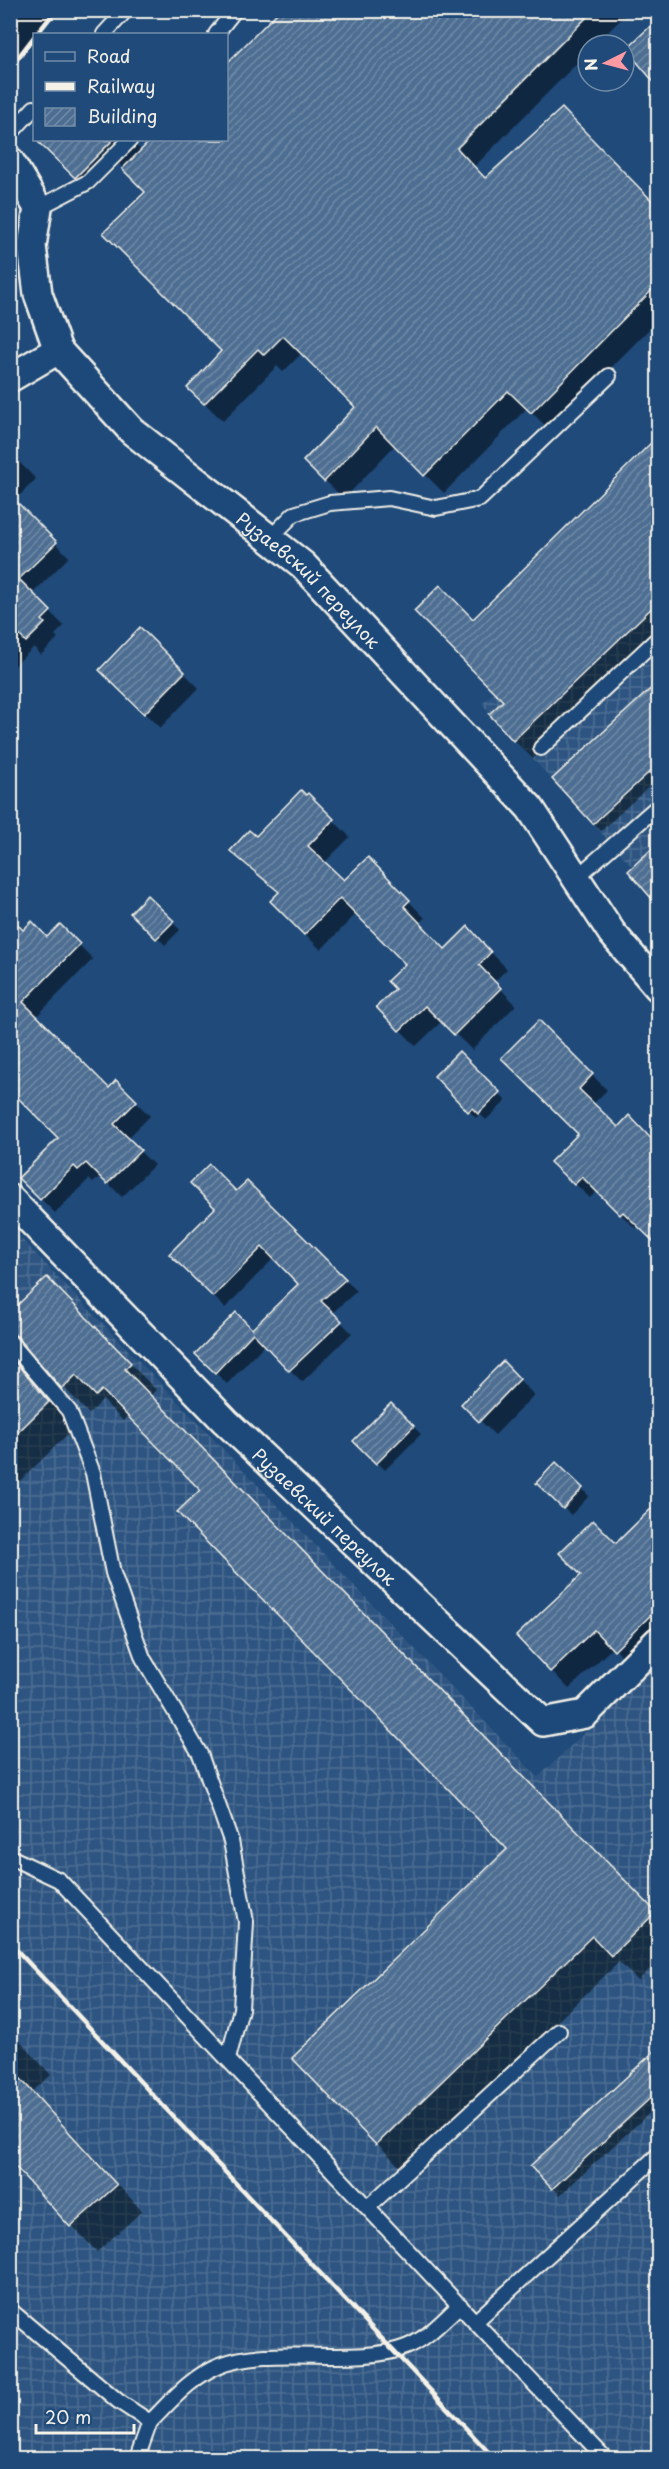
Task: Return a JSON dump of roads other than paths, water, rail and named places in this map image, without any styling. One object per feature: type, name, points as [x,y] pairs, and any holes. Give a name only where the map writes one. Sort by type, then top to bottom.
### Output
[{"type":"street","points":[[10,161],[38,208]]},
{"type":"street","name":"Рузаевский переулок","points":[[38,208],[32,246],[38,294],[58,350],[132,431],[303,565],[530,808],[612,933],[658,987]]},
{"type":"street","points":[[10,378],[58,350]]},
{"type":"street","name":"Рузаевский переулок","points":[[10,1199],[225,1422],[543,1722],[585,1714],[658,1641]]},
{"type":"lane","points":[[105,33],[126,10]]},
{"type":"lane","points":[[217,33],[235,10]]},
{"type":"lane","points":[[10,134],[33,109]]},
{"type":"lane","points":[[38,208],[88,182],[129,141]]},
{"type":"lane","points":[[270,539],[294,514],[330,503],[389,498],[436,508],[480,499],[609,376]]},
{"type":"lane","points":[[541,748],[658,638]]},
{"type":"lane","points":[[576,878],[658,806]]},
{"type":"lane","points":[[10,1342],[69,1411],[93,1473],[113,1573],[143,1658],[200,1754],[231,1841],[246,1922],[241,2009],[228,2059]]},
{"type":"lane","points":[[10,1857],[59,1880],[605,2458]]},
{"type":"lane","points":[[368,2207],[559,2031]]},
{"type":"lane","points":[[475,2322],[658,2155]]},
{"type":"lane","points":[[137,2458],[150,2422],[200,2374],[222,2364],[251,2358],[392,2350],[421,2340],[460,2306]]},
{"type":"lane","points":[[10,2310],[118,2401],[150,2422]]},
{"type":"railway","points":[[38,33],[56,10]]},
{"type":"railway","points":[[10,68],[33,38]]},
{"type":"railway","points":[[10,1943],[494,2458]]}]
